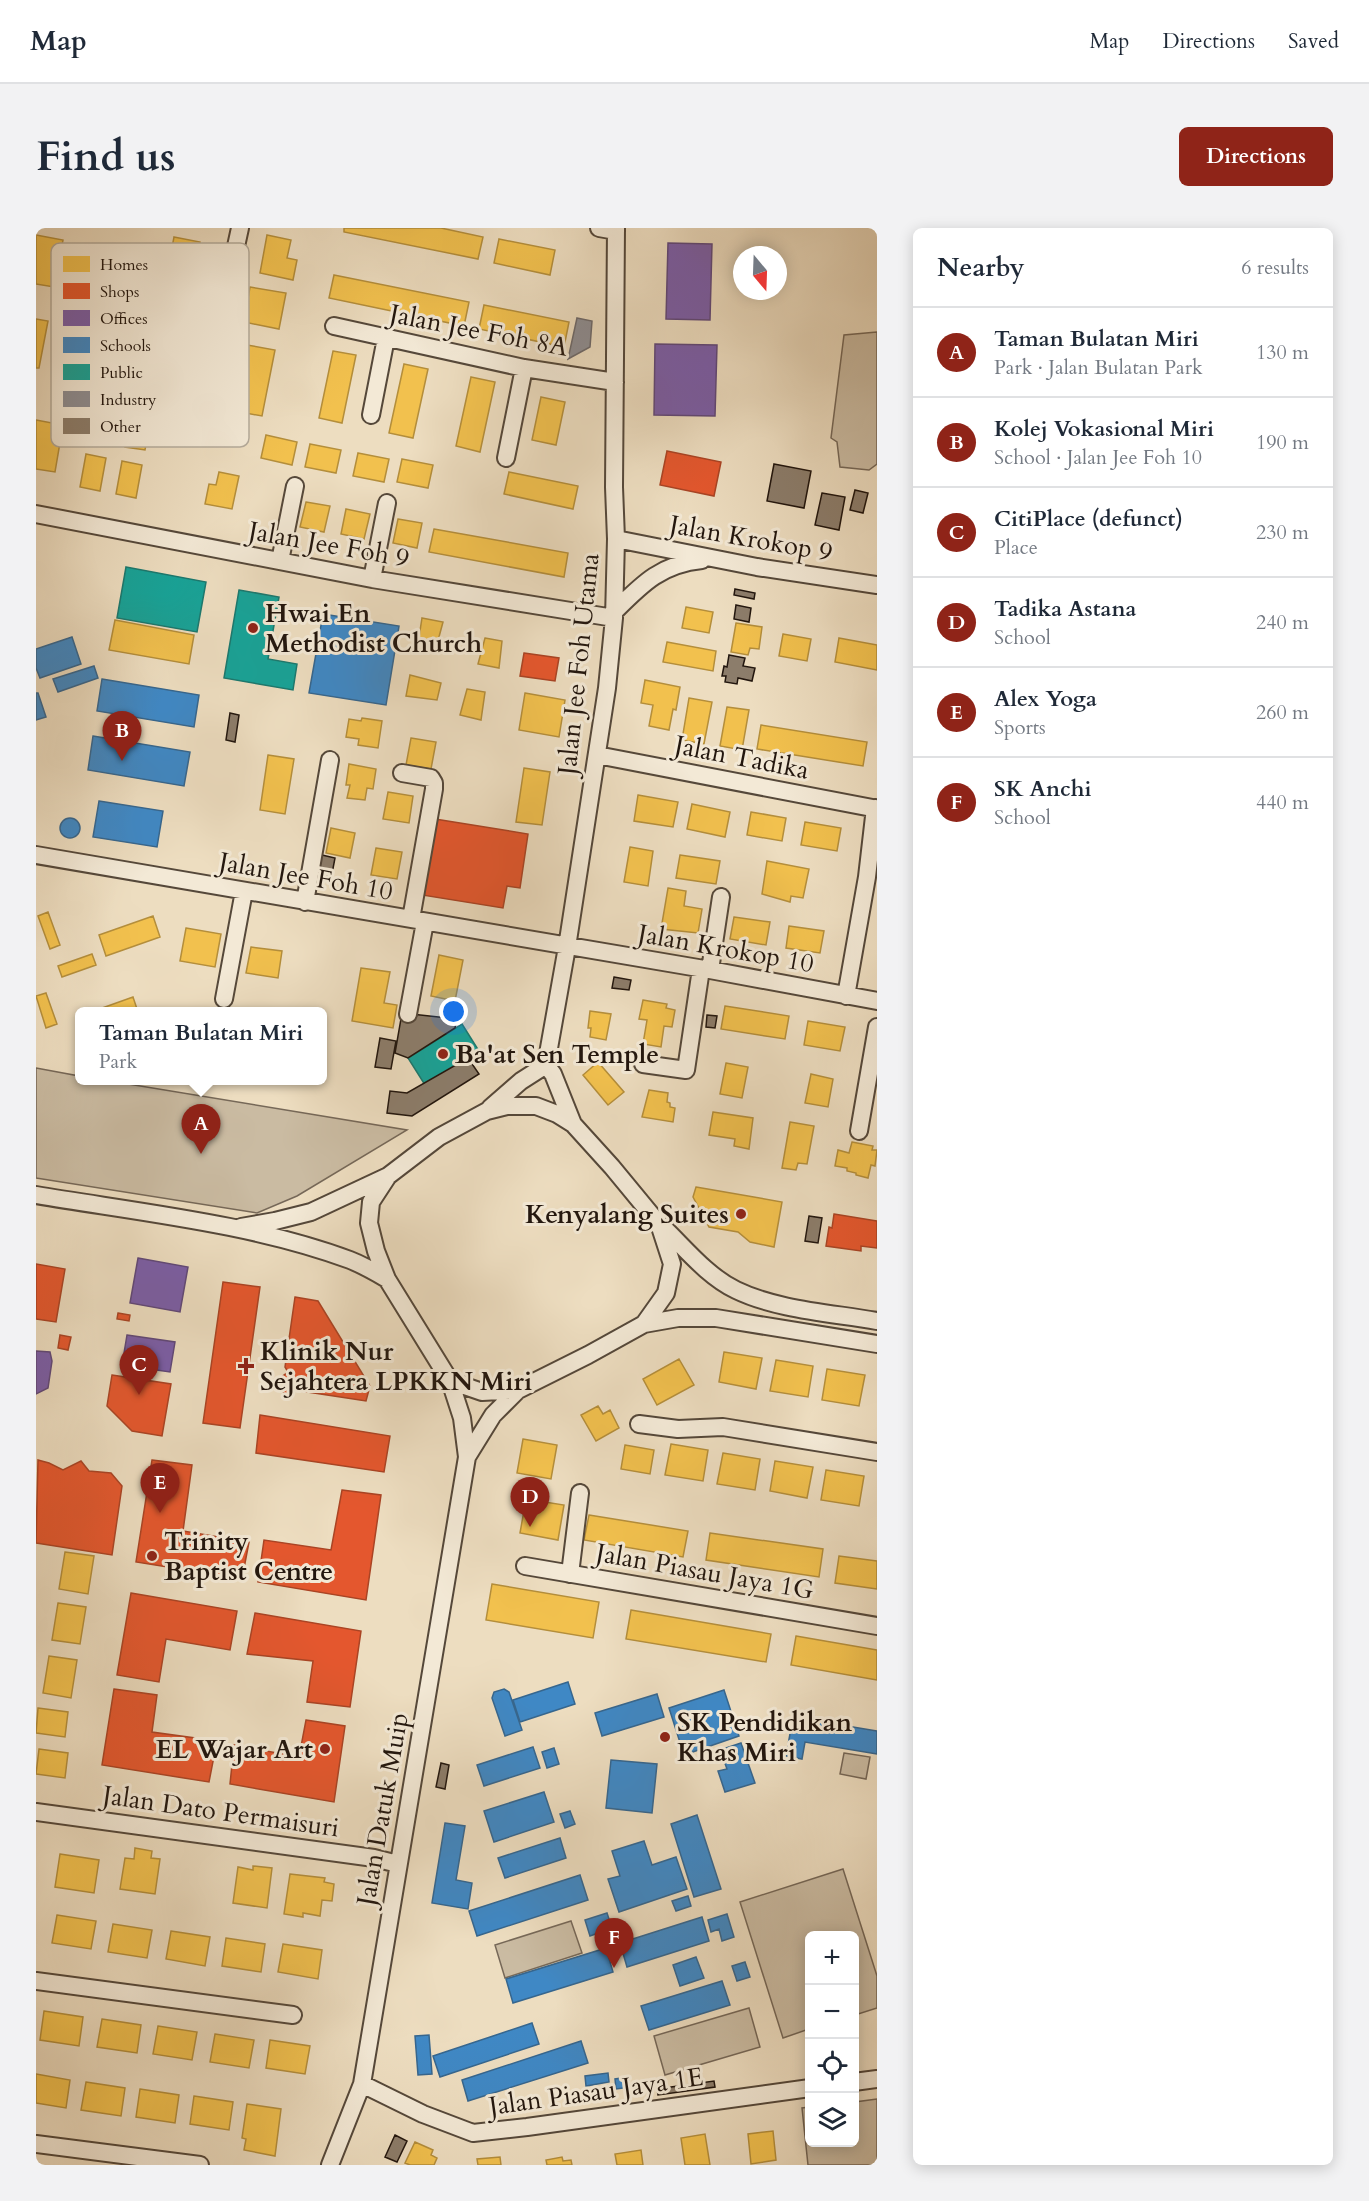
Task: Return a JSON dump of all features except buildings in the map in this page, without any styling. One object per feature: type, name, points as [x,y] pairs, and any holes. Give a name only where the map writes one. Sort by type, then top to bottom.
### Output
[{"type":"street","points":[[237,243],[240,228]]},
{"type":"street","points":[[599,228],[616,230]]},
{"type":"street","name":"Jalan Jee Foh Utama","points":[[546,1065],[597,755],[607,688],[614,615],[616,230]]},
{"type":"street","name":"Jalan Jee Foh 8A","points":[[334,326],[524,368],[615,382]]},
{"type":"street","points":[[370,415],[386,338]]},
{"type":"street","points":[[506,458],[524,368]]},
{"type":"street","points":[[280,561],[295,486]]},
{"type":"street","points":[[372,579],[387,503]]},
{"type":"street","name":"Jalan Jee Foh 9","points":[[36,514],[372,579],[614,615]]},
{"type":"street","name":"Jalan Krokop 9","points":[[616,539],[712,559],[877,585]]},
{"type":"street","points":[[614,615],[654,574],[689,561],[712,559]]},
{"type":"street","name":"Jalan Tadika","points":[[597,755],[876,808]]},
{"type":"street","points":[[305,902],[330,760]]},
{"type":"street","points":[[402,773],[431,778],[434,783],[408,1014]]},
{"type":"street","points":[[846,996],[872,878],[876,808]]},
{"type":"street","name":"Jalan Jee Foh 10","points":[[36,855],[567,946]]},
{"type":"street","points":[[224,999],[244,891]]},
{"type":"street","points":[[643,1064],[686,1070],[721,897]]},
{"type":"street","name":"Jalan Krokop 10","points":[[567,946],[877,1001]]},
{"type":"street","points":[[859,1131],[877,1027]]},
{"type":"street","points":[[234,1228],[311,1212],[388,1176],[439,1137],[487,1111],[521,1081],[546,1065],[553,1074],[573,1124]]},
{"type":"street","points":[[487,1111],[507,1106],[536,1106],[557,1114],[573,1124],[659,1224],[710,1273],[735,1290],[769,1302],[877,1321]]},
{"type":"street","points":[[388,1176],[371,1202],[369,1223],[376,1251],[387,1279],[450,1381],[462,1418],[467,1457]]},
{"type":"street","points":[[36,1196],[234,1228],[352,1261],[387,1279]]},
{"type":"street","points":[[644,1324],[666,1293],[672,1264],[659,1224]]},
{"type":"street","points":[[467,1457],[493,1415],[518,1390],[644,1324],[678,1318],[716,1318],[877,1344]]},
{"type":"street","points":[[450,1381],[482,1392],[518,1390]]},
{"type":"street","points":[[639,1424],[678,1429],[723,1427],[877,1452]]},
{"type":"street","name":"Jalan Datuk Muip","points":[[330,2165],[362,2084],[467,1457]]},
{"type":"street","points":[[570,1574],[580,1493]]},
{"type":"street","name":"Jalan Piasau Jaya 1G","points":[[525,1566],[877,1626]]},
{"type":"street","name":"Jalan Dato Permaisuri","points":[[36,1812],[398,1863]]},
{"type":"street","points":[[36,1981],[293,2015]]},
{"type":"street","points":[[859,2081],[877,2079]]},
{"type":"street","name":"Jalan Piasau Jaya 1E","points":[[362,2084],[423,2114],[473,2133],[805,2089]]},
{"type":"street","points":[[36,2144],[200,2165]]},
{"type":"shaded area","points":[[877,332],[877,464],[869,470],[840,467],[837,442],[831,438],[844,335]]},
{"type":"shaded area","points":[[36,1068],[75,1075],[75,1085],[134,1085],[407,1130],[297,1196],[257,1213],[36,1178]]},
{"type":"shaded area","points":[[844,1753],[870,1757],[866,1779],[840,1774]]},
{"type":"shaded area","points":[[843,1869],[877,1976],[877,2008],[859,2014],[859,1931],[805,1931],[805,2030],[783,2038],[740,1902]]},
{"type":"shaded area","points":[[571,1921],[582,1953],[505,1978],[495,1945]]},
{"type":"shaded area","points":[[749,2008],[760,2047],[665,2075],[654,2036]]},
{"type":"shaded area","points":[[877,2099],[877,2165],[808,2165],[806,2147],[859,2147],[859,2101]]},
{"type":"shaded area","points":[[802,2108],[805,2108],[805,2136]]},
{"type":"place","name":"Hwai En Methodist Church","points":[[253,628]]},
{"type":"place","name":"Kolej Vokasional Miri","points":[[122,761]]},
{"type":"place","name":"Ba'at Sen Temple","points":[[443,1054]]},
{"type":"place","name":"Taman Bulatan Miri","points":[[201,1154]]},
{"type":"place","name":"Kenyalang Suites","points":[[741,1214]]},
{"type":"place","name":"Klinik Nur Sejahtera LPKKN Miri","points":[[246,1366]]},
{"type":"place","name":"CitiPlace (defunct)","points":[[139,1395]]},
{"type":"place","name":"Alex Yoga","points":[[160,1513]]},
{"type":"place","name":"Tadika Astana","points":[[530,1527]]},
{"type":"place","name":"Trinity Baptist Centre","points":[[152,1556]]},
{"type":"place","name":"SK Pendidikan Khas Miri","points":[[665,1737]]},
{"type":"place","name":"EL Wajar Art","points":[[325,1749]]},
{"type":"place","name":"SK Anchi","points":[[614,1968]]}]
